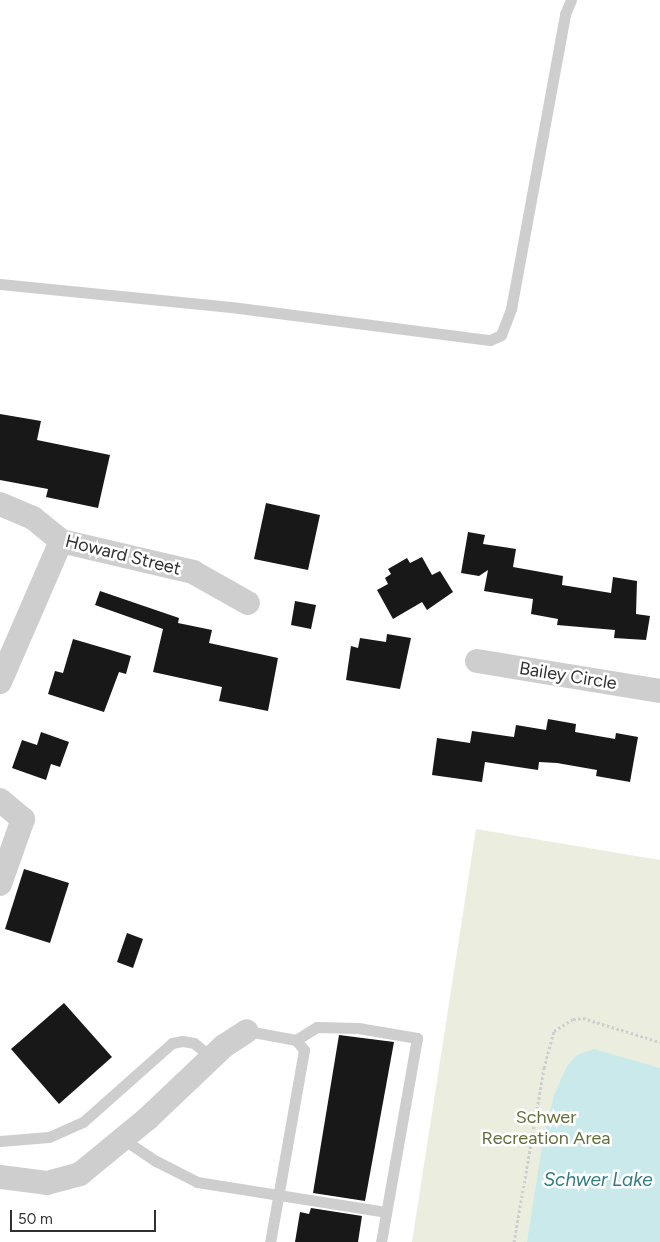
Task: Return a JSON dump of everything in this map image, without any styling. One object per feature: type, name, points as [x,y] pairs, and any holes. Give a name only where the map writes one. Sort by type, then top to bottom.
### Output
[{"type":"street","name":"Howard Street","points":[[0,504],[34,518],[61,541],[193,572],[248,603]]},
{"type":"street","points":[[0,682],[61,541]]},
{"type":"street","name":"Bailey Circle","points":[[477,661],[660,691]]},
{"type":"street","points":[[0,800],[23,819],[0,884]]},
{"type":"street","points":[[0,1177],[47,1183],[80,1174],[123,1139],[212,1058],[247,1031]]},
{"type":"lane","points":[[0,284],[231,307],[490,340],[501,335],[511,309],[564,23],[571,0]]},
{"type":"lane","points":[[247,1031],[296,1040],[317,1028],[358,1028],[417,1038],[380,1242]]},
{"type":"lane","points":[[270,1242],[304,1050],[296,1040]]},
{"type":"lane","points":[[0,1141],[49,1137],[83,1122],[172,1043],[182,1041],[194,1043],[212,1058]]},
{"type":"lane","points":[[123,1139],[156,1161],[197,1182],[386,1212]]},
{"type":"path","points":[[514,1242],[544,1068],[554,1032],[573,1019],[583,1018],[660,1042]]},
{"type":"green space","name":"Schwer Recreation Area","points":[[476,829],[660,860],[660,1242],[412,1242]]},
{"type":"water","name":"Schwer Lake","points":[[594,1049],[660,1068],[660,1242],[527,1242],[543,1140],[554,1095],[567,1066],[577,1055]]},
{"type":"building","points":[[0,414],[41,421],[37,440],[110,455],[98,508],[46,497],[48,489],[0,480]]},
{"type":"building","points":[[266,503],[320,515],[308,570],[254,559]]},
{"type":"building","points":[[468,532],[485,535],[483,544],[516,549],[513,567],[563,576],[562,585],[611,593],[613,577],[637,581],[636,614],[650,616],[646,640],[614,638],[615,630],[557,625],[558,619],[531,614],[533,599],[484,591],[488,570],[479,576],[461,573]]},
{"type":"building","points":[[422,557],[432,575],[440,571],[453,592],[427,610],[422,602],[393,619],[377,590],[388,584],[385,578],[391,574],[388,569],[407,558],[410,563]]},
{"type":"building","points":[[100,591],[179,618],[178,623],[212,630],[209,643],[278,658],[268,711],[219,701],[222,687],[153,672],[163,629],[95,605]]},
{"type":"building","points":[[295,601],[316,605],[311,629],[291,625]]},
{"type":"building","points":[[387,634],[411,638],[400,689],[346,680],[351,646],[358,648],[360,638],[386,642]]},
{"type":"building","points":[[73,639],[131,656],[126,674],[119,672],[104,712],[48,694],[55,671],[63,673]]},
{"type":"building","points":[[548,719],[576,724],[575,732],[615,739],[616,733],[638,737],[630,782],[596,776],[597,770],[539,762],[538,770],[485,762],[482,782],[432,775],[437,738],[470,743],[472,731],[514,737],[516,725],[546,730]]},
{"type":"building","points":[[41,732],[69,742],[60,767],[51,764],[46,780],[12,768],[22,740],[37,745]]},
{"type":"building","points":[[24,869],[69,883],[50,943],[5,929]]},
{"type":"building","points":[[127,933],[143,939],[133,968],[117,962]]},
{"type":"building","points":[[64,1003],[112,1057],[59,1104],[11,1049]]},
{"type":"building","points":[[339,1035],[394,1042],[365,1201],[313,1193]]},
{"type":"building","points":[[311,1208],[362,1216],[358,1242],[295,1242],[300,1212],[309,1214]]}]
